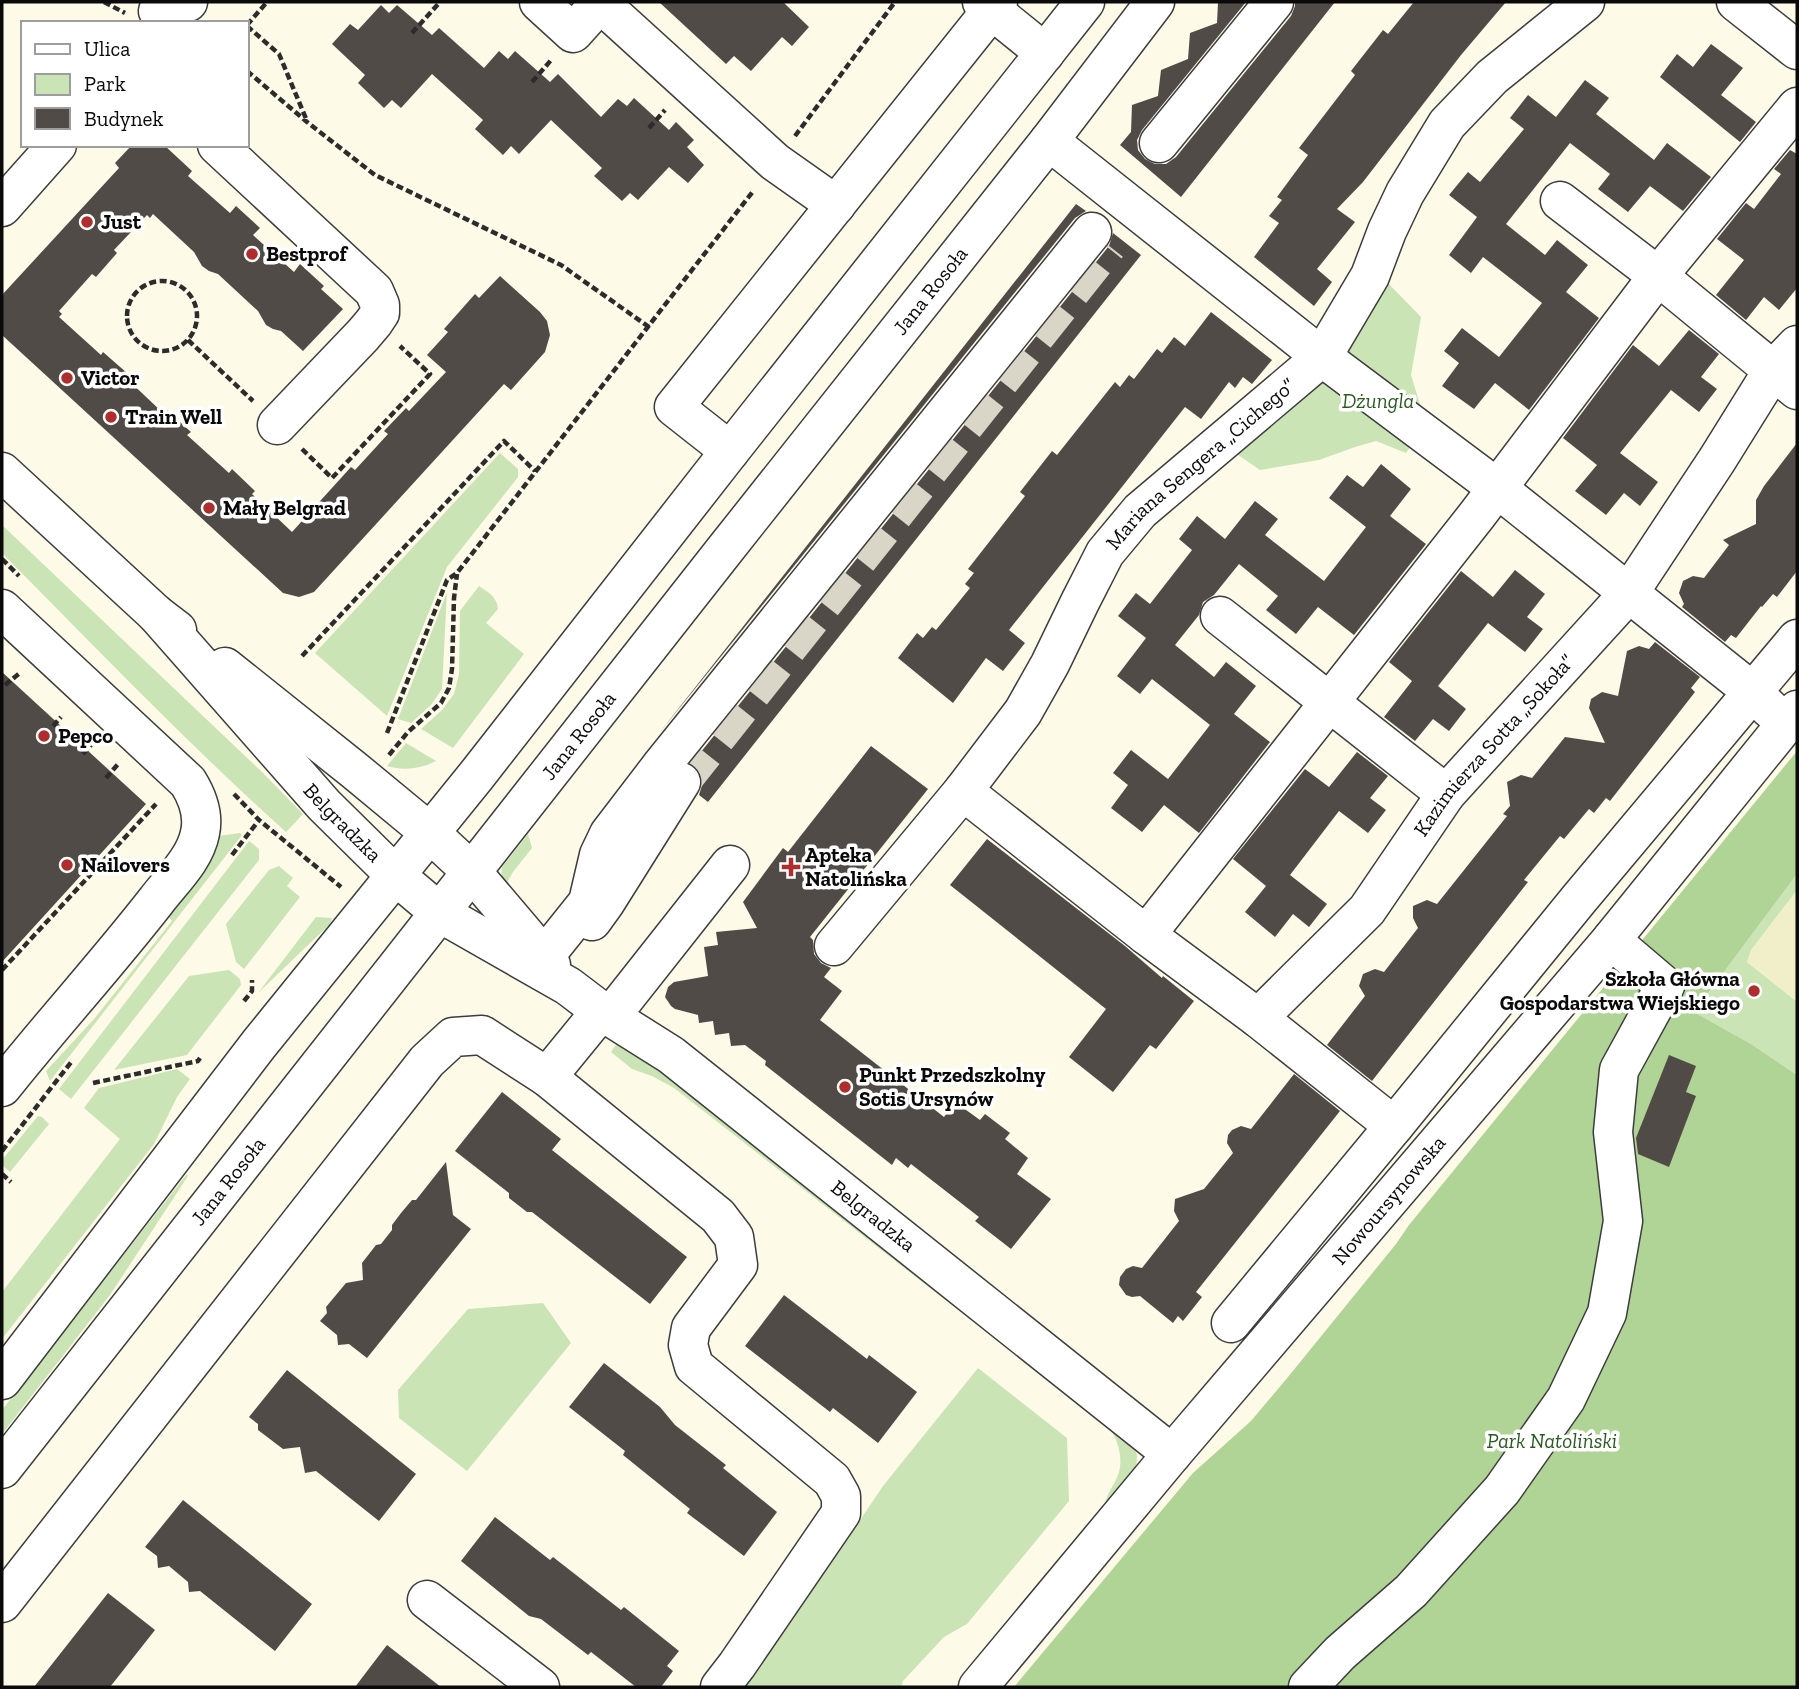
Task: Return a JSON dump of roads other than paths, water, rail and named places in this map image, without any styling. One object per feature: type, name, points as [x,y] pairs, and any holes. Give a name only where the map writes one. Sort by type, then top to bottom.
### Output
[{"type":"street","points":[[539,2],[573,33],[600,2],[775,162],[836,205]]},
{"type":"street","points":[[2,1380],[259,1044],[475,776],[1085,2]]},
{"type":"street","name":"Jana Rosoła","points":[[2,1469],[1155,2]]},
{"type":"street","points":[[1159,143],[1274,2]]},
{"type":"street","name":"Mariana Sengera „Cichego”","points":[[834,946],[963,791],[1023,712],[1105,553],[1140,511],[1322,357],[1370,276],[1405,193],[1447,124],[1492,77],[1585,2]]},
{"type":"street","points":[[1736,2],[1797,50]]},
{"type":"street","points":[[730,451],[674,407],[836,205],[991,4],[1045,53]]},
{"type":"street","points":[[1146,934],[1468,526],[1658,276],[1797,107]]},
{"type":"street","points":[[1048,141],[1322,357],[1497,488],[1753,692],[1792,716]]},
{"type":"street","points":[[2,207],[55,147]]},
{"type":"street","points":[[219,147],[374,291],[380,305],[380,313],[363,335],[277,425]]},
{"type":"street","points":[[1560,201],[1658,276],[1789,368]]},
{"type":"street","points":[[608,875],[599,855],[608,834],[1092,232]]},
{"type":"street","name":"Kazimierza Sotta „Sokoła”","points":[[1258,1018],[1367,910],[1446,794],[1629,593],[1717,460],[1789,368]]},
{"type":"street","name":"Belgradzka","points":[[2,472],[156,614],[276,706],[429,832],[472,872],[556,971],[606,1014],[671,1055],[1172,1454]]},
{"type":"street","points":[[2,609],[188,782],[201,814],[201,831],[190,858],[2,1087]]},
{"type":"street","name":"Belgradzka","points":[[156,614],[324,805],[395,875],[440,912],[556,971]]},
{"type":"street","points":[[1220,616],[1446,794]]},
{"type":"street","points":[[1231,1323],[1579,899],[1797,639]]},
{"type":"street","name":"Nowoursynowska","points":[[978,1687],[1172,1454],[1611,940],[1792,716]]},
{"type":"street","points":[[556,971],[608,875],[681,782]]},
{"type":"street","points":[[963,791],[1394,1126]]},
{"type":"street","points":[[547,1077],[606,1014],[730,865]]},
{"type":"street","points":[[1309,1686],[1340,1653],[1411,1591],[1502,1490],[1566,1398],[1607,1313],[1623,1221],[1613,1132],[1619,1070],[1665,986],[1611,940]]},
{"type":"street","points":[[2,1603],[427,1060],[453,1037],[482,1035],[547,1077],[718,1216],[734,1237],[738,1265],[691,1328],[688,1345],[694,1366],[832,1480],[841,1496],[841,1513],[720,1687]]},
{"type":"street","points":[[427,1600],[540,1687]]},
{"type":"tunnel","points":[[681,782],[1108,245]]},
{"type":"place","name":"Just","points":[[87,222]]},
{"type":"place","name":"Bestprof","points":[[252,254]]},
{"type":"place","name":"Victor","points":[[67,378]]},
{"type":"place","name":"Train Well","points":[[111,417]]},
{"type":"place","name":"Mały Belgrad","points":[[209,508]]},
{"type":"place","name":"Pepco","points":[[44,736]]},
{"type":"place","name":"Nailovers","points":[[67,865]]},
{"type":"place","name":"Apteka Natolińska","points":[[791,867]]},
{"type":"place","name":"Szkoła Główna Gospodarstwa Wiejskiego","points":[[1754,991]]},
{"type":"place","name":"Punkt Przedszkolny Sotis Ursynów","points":[[845,1087]]},
{"type":"park label","name":"Dżungla","points":[[1378,401]]},
{"type":"park label","name":"Park Natoliński","points":[[1552,1441]]}]
